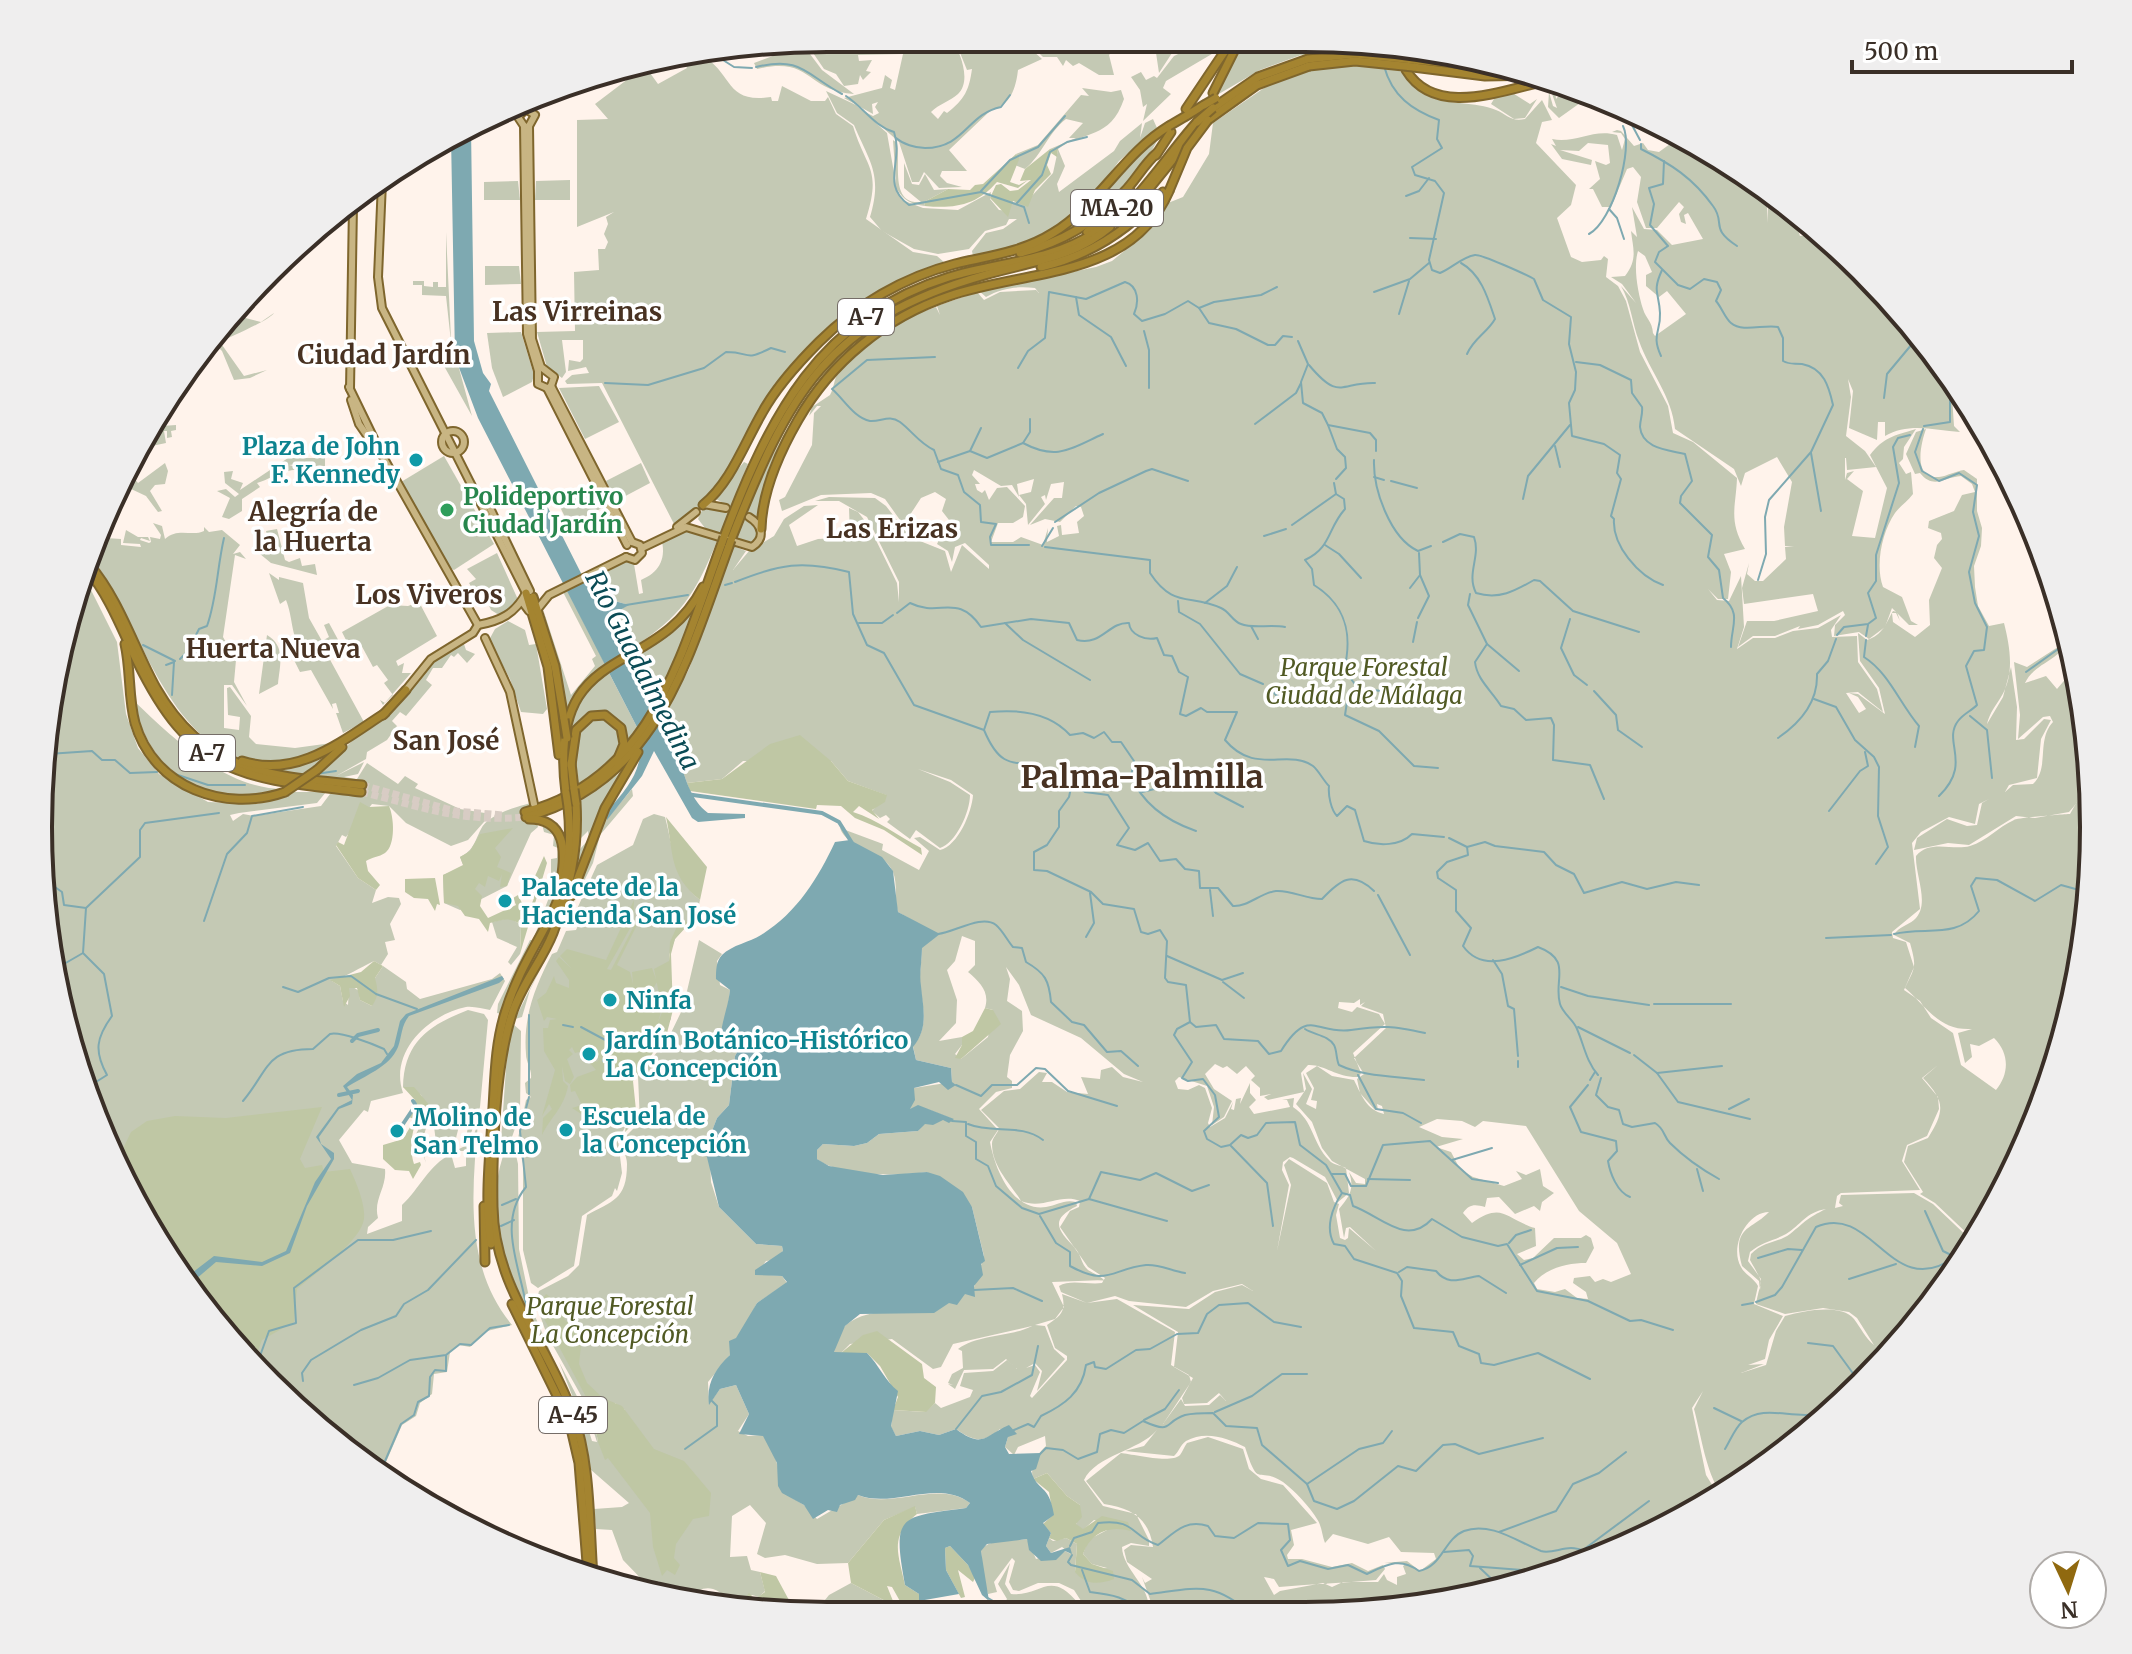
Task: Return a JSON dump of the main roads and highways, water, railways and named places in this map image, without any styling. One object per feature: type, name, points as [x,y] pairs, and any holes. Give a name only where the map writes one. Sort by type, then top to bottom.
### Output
[{"type":"highway","points":[[703,505],[730,473],[772,396],[818,343],[878,296],[924,274],[1012,252],[1053,233],[1090,203],[1139,147],[1170,129],[1186,112],[1225,52]]},
{"type":"highway","points":[[1186,112],[1208,106],[1234,52]]},
{"type":"highway","name":"A-7","points":[[526,816],[582,796],[608,777],[639,743],[659,710],[716,560],[772,439],[798,396],[819,370],[854,337],[914,299],[972,279],[1058,256],[1103,233],[1139,203],[1192,136],[1208,106],[1258,77],[1355,54],[1469,75],[1492,75]]},
{"type":"highway","name":"A-7","points":[[526,816],[563,800],[608,770],[647,736],[690,650],[748,474],[778,412],[814,363],[843,335],[881,307],[932,283],[1061,248],[1093,234],[1132,204],[1198,125],[1257,85],[1308,63]]},
{"type":"highway","points":[[1411,65],[1427,91],[1451,98],[1526,84]]},
{"type":"highway","name":"A-7","points":[[1411,65],[1455,67]]},
{"type":"highway","points":[[1215,96],[1258,77]]},
{"type":"highway","points":[[761,529],[766,496],[784,446],[810,401],[844,361],[877,332],[919,308],[959,292],[1089,262],[1121,249],[1150,225],[1198,125]]},
{"type":"highway","name":"MA-20","points":[[1061,248],[1111,213],[1133,190],[1170,129]]},
{"type":"highway","points":[[924,274],[1028,251],[1067,235],[1115,202],[1157,153]]},
{"type":"highway","name":"MA-20","points":[[972,279],[1054,264],[1095,247],[1124,229],[1166,192]]},
{"type":"highway","points":[[1017,278],[1072,260],[1095,247]]},
{"type":"highway","points":[[568,790],[563,749],[568,722],[582,692],[600,672],[673,626],[689,609],[716,560]]},
{"type":"highway","name":"A-7","points":[[93,579],[119,622],[152,692],[170,719],[199,747],[226,766],[262,780],[361,788],[261,774],[228,759],[195,736],[156,687],[121,612],[95,573]]},
{"type":"highway","points":[[531,592],[554,703],[549,717],[557,732],[568,790]]},
{"type":"highway","name":"A-45","points":[[533,607],[564,716],[571,765],[568,790],[572,805],[574,866],[552,934],[518,997],[503,1051],[493,1206],[502,1268],[574,1418],[584,1463],[592,1565]]},
{"type":"highway","points":[[119,622],[135,725],[156,762],[187,788],[208,796],[243,801],[285,792],[317,770],[385,713],[406,690]]},
{"type":"highway","points":[[195,736],[242,761],[275,766],[327,752],[385,713]]},
{"type":"highway","points":[[571,765],[572,742],[579,725],[591,716],[605,715],[617,722],[624,738],[620,755],[608,770]]},
{"type":"highway","points":[[552,934],[564,912],[605,808],[639,743]]},
{"type":"highway","name":"A-45","points":[[572,805],[570,854],[562,894],[504,1015],[496,1059],[488,1180],[489,1228],[499,1274],[560,1395],[575,1441],[585,1548],[590,1565]]},
{"type":"highway","points":[[526,816],[547,822],[563,841],[565,854],[553,916]]},
{"type":"highway","points":[[485,1262],[483,1225],[488,1180]]},
{"type":"highway","points":[[583,1563],[585,1548]]},
{"type":"main road","points":[[526,126],[535,117],[532,110]]},
{"type":"main road","points":[[406,690],[431,659],[625,555],[629,543],[549,387],[538,384],[541,373],[527,334],[526,126],[519,116]]},
{"type":"main road","points":[[384,192],[379,298],[447,432],[443,447],[458,452],[531,592],[533,607]]},
{"type":"main road","points":[[353,214],[349,387],[359,416],[510,692],[534,804]]},
{"type":"main road","points":[[541,373],[554,377],[549,387]]},
{"type":"main road","points":[[447,432],[456,431],[463,437],[458,452]]},
{"type":"main road","points":[[625,555],[635,560],[641,546],[682,524],[703,505],[726,508]]},
{"type":"main road","points":[[696,512],[695,521],[700,530]]},
{"type":"main road","points":[[629,543],[641,546],[680,528],[700,530],[748,547],[758,542],[761,529],[749,517]]},
{"type":"main road","points":[[531,592],[561,588]]},
{"type":"main road","points":[[531,592],[533,607]]},
{"type":"main road","points":[[479,633],[488,628]]},
{"type":"water","points":[[471,139],[474,341],[483,373],[491,384],[489,391],[589,589],[604,598],[629,605],[613,614],[615,640],[632,675],[675,745],[693,796],[708,813],[745,814],[745,818],[698,822],[692,818],[654,751],[642,776],[607,820],[607,811],[623,793],[638,765],[639,731],[478,418],[455,357],[451,149]]},
{"type":"water","points":[[850,840],[882,857],[893,871],[898,912],[940,934],[922,948],[923,1025],[913,1047],[916,1060],[951,1068],[952,1082],[956,1085],[948,1090],[939,1082],[914,1088],[915,1100],[910,1109],[918,1105],[954,1119],[949,1123],[943,1120],[933,1125],[925,1124],[918,1131],[879,1134],[867,1143],[854,1146],[823,1144],[817,1150],[817,1159],[829,1166],[883,1175],[927,1172],[940,1176],[963,1192],[972,1207],[985,1261],[981,1264],[983,1275],[974,1286],[975,1297],[965,1294],[957,1305],[949,1303],[934,1313],[860,1314],[845,1326],[834,1352],[867,1353],[898,1391],[891,1426],[896,1436],[920,1431],[939,1435],[956,1429],[972,1438],[983,1439],[1009,1425],[1017,1434],[1008,1437],[1005,1447],[1009,1454],[1041,1453],[1036,1469],[1031,1471],[1049,1498],[1054,1515],[1043,1523],[1051,1533],[1046,1546],[1051,1553],[1070,1547],[1072,1554],[1065,1551],[1056,1560],[1041,1561],[1029,1550],[1027,1539],[987,1544],[981,1551],[989,1601],[982,1595],[968,1565],[950,1546],[945,1548],[946,1570],[959,1594],[919,1601],[919,1594],[905,1585],[900,1544],[906,1523],[926,1514],[966,1508],[970,1503],[944,1493],[886,1499],[858,1495],[855,1500],[840,1505],[837,1512],[828,1510],[813,1519],[804,1505],[782,1493],[778,1486],[777,1463],[763,1436],[739,1434],[749,1414],[736,1385],[720,1389],[709,1405],[713,1377],[730,1355],[729,1341],[736,1338],[757,1303],[787,1282],[782,1276],[755,1275],[755,1270],[783,1251],[782,1246],[756,1244],[719,1207],[705,1149],[717,1118],[729,1105],[735,1056],[747,1034],[739,1031],[716,1053],[721,1048],[730,990],[716,979],[717,963],[726,952],[761,935],[785,916],[814,881],[835,842]]},
{"type":"water","points":[[502,976],[504,979],[409,1016],[398,1047],[389,1060],[347,1087],[353,1095],[352,1104],[339,1109],[319,1137],[321,1144],[334,1153],[334,1159],[307,1206],[290,1253],[262,1266],[216,1262],[197,1278],[193,1272],[214,1256],[262,1262],[286,1251],[315,1182],[331,1159],[316,1137],[338,1107],[352,1100],[343,1086],[357,1074],[381,1063],[394,1046],[400,1021],[406,1014]]},
{"type":"waterway","points":[[722,60],[734,67],[752,68]]},
{"type":"waterway","points":[[756,67],[793,65],[842,94]]},
{"type":"waterway","points":[[1384,66],[1392,86],[1404,100],[1420,112],[1439,120],[1437,139],[1442,148],[1412,167],[1415,175],[1435,181],[1444,193],[1429,260],[1432,270],[1440,273],[1475,255],[1485,258],[1534,279],[1543,300],[1571,317],[1569,344],[1576,372],[1575,390],[1569,403],[1572,436],[1604,444],[1620,455],[1617,473],[1621,479],[1611,516],[1617,539],[1636,567],[1663,585]]},
{"type":"waterway","points":[[896,138],[921,148],[949,143],[980,116],[1001,107],[1010,95]]},
{"type":"waterway","points":[[846,96],[880,125],[894,132],[894,180],[900,197],[909,205],[981,192],[1024,207],[1029,223]]},
{"type":"waterway","points":[[981,191],[1010,160],[1038,147],[1065,116]]},
{"type":"waterway","points":[[1632,125],[1640,140]]},
{"type":"waterway","points":[[1589,234],[1606,215],[1619,183],[1626,150],[1623,126]]},
{"type":"waterway","points":[[1017,203],[1042,175],[1050,152],[1067,142],[1087,137]]},
{"type":"waterway","points":[[1641,144],[1641,149],[1672,166],[1698,187],[1717,212],[1723,235],[1737,246]]},
{"type":"waterway","points":[[1664,161],[1663,184],[1649,188],[1654,204],[1650,225],[1668,246],[1659,252],[1655,262],[1678,285],[1690,289],[1704,279],[1717,282],[1721,290],[1716,301],[1736,326],[1778,327],[1783,338],[1783,361],[1816,370],[1827,385],[1833,405],[1811,452],[1769,500],[1765,517],[1766,554],[1758,580]]},
{"type":"waterway","points":[[1406,196],[1419,191],[1429,178]]},
{"type":"waterway","points":[[1609,209],[1617,218],[1624,239]]},
{"type":"waterway","points":[[1410,238],[1436,239]]},
{"type":"waterway","points":[[1374,292],[1410,279],[1429,263]]},
{"type":"waterway","points":[[1461,263],[1479,280],[1495,319],[1467,354]]},
{"type":"waterway","points":[[1661,356],[1657,343],[1660,319],[1657,288],[1662,270]]},
{"type":"waterway","points":[[1399,314],[1409,281]]},
{"type":"waterway","points":[[1018,368],[1028,351],[1045,338],[1049,292],[1086,299],[1125,282],[1135,291],[1137,305],[1134,314],[1142,321],[1165,314],[1188,301],[1199,308],[1209,323],[1236,329],[1268,345],[1275,345],[1283,336],[1292,337]]},
{"type":"waterway","points":[[1199,308],[1214,302],[1261,295],[1277,287]]},
{"type":"waterway","points":[[1076,297],[1079,315],[1111,337],[1126,366]]},
{"type":"waterway","points":[[1144,331],[1149,350],[1149,388]]},
{"type":"waterway","points":[[1298,341],[1308,364],[1301,382],[1303,403],[1322,413],[1328,425],[1370,433],[1376,440],[1376,451]]},
{"type":"waterway","points":[[1884,398],[1887,374],[1911,345]]},
{"type":"waterway","points":[[605,383],[648,385],[704,368],[726,352],[751,355],[771,348],[785,352]]},
{"type":"waterway","points":[[935,357],[867,360],[832,389],[864,419],[896,420],[934,450],[941,469],[958,475],[964,492],[980,505],[981,522],[996,524],[990,537],[991,545],[1029,545]]},
{"type":"waterway","points":[[1576,362],[1600,365],[1631,380],[1632,393],[1642,407],[1640,427],[1646,440],[1657,447],[1685,454],[1692,481],[1681,496],[1680,503],[1712,535],[1708,557],[1719,570],[1723,598],[1734,615],[1731,647]]},
{"type":"waterway","points":[[1309,365],[1334,387],[1375,383]]},
{"type":"waterway","points":[[1255,424],[1296,393],[1301,383]]},
{"type":"waterway","points":[[1924,426],[1950,422],[1950,398]]},
{"type":"waterway","points":[[1023,443],[1030,432],[1030,419]]},
{"type":"waterway","points":[[1328,425],[1337,449],[1345,457],[1346,468],[1336,479]]},
{"type":"waterway","points":[[1523,499],[1528,476],[1570,425]]},
{"type":"waterway","points":[[970,451],[981,428]]},
{"type":"waterway","points":[[1923,429],[1915,452],[1922,471],[1939,481],[1959,473],[1977,485],[1973,512],[1979,536],[1969,572],[1975,603],[1987,627],[1984,650],[1974,651],[1966,666],[1977,705],[1960,719],[1954,729],[1954,773],[1939,796]]},
{"type":"waterway","points":[[938,462],[970,451],[987,458],[1023,443],[1045,451],[1063,451],[1103,434]]},
{"type":"waterway","points":[[1837,635],[1844,627],[1868,624],[1876,618],[1868,593],[1876,581],[1876,555],[1899,483],[1893,447],[1898,438],[1910,435]]},
{"type":"waterway","points":[[1555,446],[1560,467]]},
{"type":"waterway","points":[[1811,453],[1821,511]]},
{"type":"waterway","points":[[1374,460],[1380,498],[1399,535],[1418,551],[1431,546]]},
{"type":"waterway","points":[[1055,522],[1099,493],[1152,469],[1188,481]]},
{"type":"waterway","points":[[1374,477],[1384,480]]},
{"type":"waterway","points":[[1391,481],[1417,488]]},
{"type":"waterway","points":[[1334,483],[1336,494],[1344,499],[1345,509],[1325,543],[1305,560],[1312,569],[1314,585],[1340,611],[1347,633],[1344,670],[1358,688],[1347,702],[1345,715],[1379,731],[1414,766],[1438,768]]},
{"type":"waterway","points":[[1292,525],[1336,494]]},
{"type":"waterway","points":[[1042,546],[1053,528]]},
{"type":"waterway","points":[[1264,536],[1286,529]]},
{"type":"waterway","points":[[1443,542],[1460,534],[1474,537],[1476,551],[1472,579],[1476,593],[1499,595],[1534,580],[1540,581],[1573,611],[1639,632]]},
{"type":"waterway","points":[[180,659],[188,651],[199,629],[207,626],[224,538]]},
{"type":"waterway","points":[[1325,545],[1339,554],[1361,578]]},
{"type":"waterway","points":[[1045,547],[1150,560],[1150,573],[1158,584],[1174,596],[1221,608],[1241,624],[1285,627]]},
{"type":"waterway","points":[[1410,588],[1420,575],[1419,553]]},
{"type":"waterway","points":[[735,582],[791,566],[818,566],[849,572],[853,614],[867,645],[884,653],[914,705],[984,730],[994,749],[1004,759],[1039,764],[1044,774],[1072,783],[1085,792],[1108,795],[1129,828],[1117,845],[1135,850],[1148,843],[1160,861],[1176,859],[1185,869],[1199,871],[1200,888],[1218,888],[1233,906],[1276,891],[1322,899],[1341,883],[1353,879],[1374,891]]},
{"type":"waterway","points":[[1205,603],[1227,586],[1237,567]]},
{"type":"waterway","points":[[1418,618],[1429,596],[1420,575]]},
{"type":"waterway","points":[[725,585],[732,583]]},
{"type":"waterway","points":[[1470,594],[1468,605],[1487,644],[1475,662],[1482,680],[1501,706],[1514,709],[1526,720],[1551,718],[1554,725],[1553,760],[1590,765],[1604,799]]},
{"type":"waterway","name":"Río Guadalmedina","points":[[626,605],[688,595]]},
{"type":"waterway","points":[[1178,601],[1179,612],[1200,624],[1240,674],[1263,684]]},
{"type":"waterway","points":[[897,613],[910,603],[930,608],[956,608],[972,617],[981,627],[1031,619],[1069,623],[1077,640],[1086,641],[1129,623],[1132,631],[1139,636],[1157,638],[1164,655],[1172,656],[1179,672],[1188,677],[1180,714],[1186,716],[1201,708],[1207,712],[1237,712],[1225,740],[1248,757],[1292,759],[1313,766],[1329,786],[1330,802],[1337,816],[1347,806],[1355,810],[1364,841],[1389,844],[1402,841],[1412,834],[1444,837]]},
{"type":"waterway","points":[[859,623],[882,623],[893,615]]},
{"type":"waterway","points":[[1570,619],[1561,648],[1574,675],[1587,685]]},
{"type":"waterway","points":[[1413,642],[1417,622]]},
{"type":"waterway","points":[[1005,623],[1023,640],[1090,680]]},
{"type":"waterway","points":[[1866,636],[1868,625]]},
{"type":"waterway","points":[[1251,626],[1258,639]]},
{"type":"waterway","points":[[1778,738],[1794,726],[1811,703],[1817,674],[1828,661],[1836,639]]},
{"type":"waterway","points":[[1866,640],[1864,657],[1887,680],[1919,726],[1915,747]]},
{"type":"waterway","points":[[1487,644],[1519,671]]},
{"type":"waterway","points":[[143,645],[175,661]]},
{"type":"waterway","points":[[2026,672],[2059,648]]},
{"type":"waterway","points":[[166,665],[174,662]]},
{"type":"waterway","points":[[172,695],[174,662]]},
{"type":"waterway","points":[[1359,688],[1402,694]]},
{"type":"waterway","points":[[1271,690],[1282,701]]},
{"type":"waterway","points":[[1594,691],[1616,715],[1618,730],[1642,747]]},
{"type":"waterway","points":[[1814,699],[1836,707],[1855,740],[1874,757],[1879,767],[1878,816],[1888,847],[1876,864]]},
{"type":"waterway","points":[[984,730],[990,712],[1012,711],[1044,717],[1070,735],[1083,733],[1094,738],[1104,732],[1112,742],[1121,742],[1134,761],[1131,776],[1149,804],[1166,817],[1196,831]]},
{"type":"waterway","points":[[1970,716],[1987,730],[1992,778]]},
{"type":"waterway","points":[[56,753],[92,751],[102,760],[115,760],[130,773],[157,772]]},
{"type":"waterway","points":[[1829,811],[1860,771],[1868,766],[1865,752]]},
{"type":"waterway","points":[[316,774],[336,771]]},
{"type":"waterway","points":[[175,774],[208,785],[245,785]]},
{"type":"waterway","points":[[1142,792],[1167,786],[1178,777],[1191,782],[1202,777],[1216,793],[1243,807]]},
{"type":"waterway","points":[[1072,783],[1069,797],[1059,811],[1059,827],[1047,845],[1034,852],[1034,870],[1047,871],[1091,892],[1103,904],[1134,909],[1141,932],[1148,934],[1160,930],[1167,941],[1165,978],[1168,982],[1186,985],[1190,1022],[1196,1027],[1216,1025],[1224,1039],[1258,1041],[1269,1054],[1281,1051],[1291,1037],[1306,1026],[1339,1030],[1388,1027],[1425,1033]]},
{"type":"waterway","points":[[686,794],[822,813],[839,822],[852,843]]},
{"type":"waterway","points":[[204,921],[227,854],[247,833],[252,816],[303,807]]},
{"type":"waterway","points":[[95,1082],[107,1075],[100,1059],[99,1045],[112,1016],[104,974],[83,953],[86,908],[140,857],[140,830],[145,823],[219,813]]},
{"type":"waterway","points":[[1449,838],[1467,847],[1485,842],[1544,852],[1556,865],[1574,874],[1584,893],[1622,882],[1647,889],[1676,882],[1699,885]]},
{"type":"waterway","points":[[1467,847],[1468,855],[1447,862],[1437,872],[1438,878],[1456,890],[1456,911],[1471,928],[1463,946],[1471,954],[1489,961],[1510,959],[1538,947],[1549,952],[1560,971],[1560,1004],[1576,1026],[1588,1059],[1598,1075]]},
{"type":"waterway","points":[[1894,934],[1950,929],[1970,920],[1979,911],[1971,886],[1976,878],[1997,880],[2035,901],[2061,885],[2077,889]]},
{"type":"waterway","points":[[55,887],[62,892],[64,905],[86,908]]},
{"type":"waterway","points":[[1210,890],[1213,916]]},
{"type":"waterway","points":[[1086,937],[1094,923],[1090,893]]},
{"type":"waterway","points":[[1378,895],[1410,955]]},
{"type":"waterway","points":[[938,934],[976,922],[996,925],[1013,947],[1022,948],[1026,962],[1045,978],[1051,1002],[1072,1022],[1084,1025],[1107,1052],[1121,1051],[1138,1066]]},
{"type":"waterway","points":[[1826,938],[1891,935]]},
{"type":"waterway","points":[[65,964],[83,953]]},
{"type":"waterway","points":[[1167,956],[1222,980],[1243,973]]},
{"type":"waterway","points":[[1493,960],[1502,974],[1508,1006],[1514,1009],[1518,1056]]},
{"type":"waterway","points":[[283,987],[298,992],[329,978],[351,976],[376,994],[417,1009]]},
{"type":"waterway","points":[[1223,982],[1244,998]]},
{"type":"waterway","points":[[1561,987],[1588,996],[1649,1005]]},
{"type":"waterway","points":[[1654,1004],[1731,1004]]},
{"type":"waterway","points":[[529,1015],[529,1094]]},
{"type":"waterway","points":[[1190,1022],[1177,1029],[1174,1035],[1192,1062],[1182,1078],[1188,1081],[1203,1079],[1215,1095],[1219,1117],[1204,1131],[1207,1139],[1221,1147],[1230,1145],[1241,1135],[1248,1138],[1257,1135],[1266,1123],[1295,1122],[1300,1145],[1326,1165],[1342,1193],[1350,1195],[1353,1206],[1403,1230],[1422,1227],[1432,1219],[1462,1237],[1498,1246],[1507,1244],[1537,1291],[1588,1301],[1630,1321],[1641,1320],[1673,1330]]},
{"type":"waterway","points":[[563,1025],[573,1027]]},
{"type":"waterway","points":[[581,1027],[609,1042],[603,1061]]},
{"type":"waterway","points":[[1578,1027],[1630,1053]]},
{"type":"waterway","points":[[1305,1029],[1331,1042],[1339,1065],[1369,1074],[1424,1080]]},
{"type":"waterway","points":[[352,1041],[358,1035],[378,1030]]},
{"type":"waterway","points":[[243,1101],[277,1057],[297,1050],[313,1049],[330,1034],[365,1041],[384,1049],[387,1054]]},
{"type":"waterway","points":[[1634,1055],[1657,1073],[1678,1102],[1750,1119]]},
{"type":"waterway","points":[[1518,1061],[1518,1067]]},
{"type":"waterway","points":[[1657,1073],[1722,1066]]},
{"type":"waterway","points":[[956,1085],[981,1096],[992,1085],[1017,1085],[1036,1068],[1045,1069],[1068,1091],[1117,1106]]},
{"type":"waterway","points":[[1590,1080],[1595,1072]]},
{"type":"waterway","points":[[1358,1075],[1376,1109],[1403,1113],[1421,1123]]},
{"type":"waterway","points":[[1601,1078],[1596,1095],[1608,1107],[1619,1110],[1623,1124],[1632,1127],[1655,1123],[1681,1153],[1719,1179]]},
{"type":"waterway","points":[[1588,1085],[1570,1107],[1581,1132],[1616,1141],[1617,1151],[1608,1161],[1609,1166],[1618,1187],[1630,1197]]},
{"type":"waterway","points":[[339,1095],[358,1091]]},
{"type":"waterway","points":[[526,1305],[512,1230],[517,1201],[526,1187],[520,1131],[529,1097]]},
{"type":"waterway","points":[[1729,1109],[1749,1099]]},
{"type":"waterway","points":[[401,1127],[413,1109]]},
{"type":"waterway","points":[[952,1121],[966,1122],[966,1136],[976,1142],[976,1159],[988,1166],[996,1186],[1022,1208],[1039,1214],[1089,1199],[1167,1221]]},
{"type":"waterway","points":[[968,1124],[1026,1132],[1043,1140]]},
{"type":"waterway","points":[[1332,1174],[1345,1174],[1351,1186],[1366,1186],[1383,1145],[1430,1141],[1472,1179],[1498,1183]]},
{"type":"waterway","points":[[1231,1146],[1267,1183],[1273,1226]]},
{"type":"waterway","points":[[1452,1160],[1492,1148]]},
{"type":"waterway","points":[[1697,1169],[1703,1191]]},
{"type":"waterway","points":[[1089,1199],[1101,1172],[1140,1180],[1156,1173],[1192,1191],[1209,1185]]},
{"type":"waterway","points":[[1368,1179],[1410,1180]]},
{"type":"waterway","points":[[1342,1193],[1331,1218],[1330,1231],[1334,1244],[1345,1246],[1354,1259],[1397,1273],[1402,1281],[1401,1296],[1414,1328],[1453,1332],[1459,1346],[1479,1354],[1481,1363],[1494,1365],[1538,1353],[1590,1379]]},
{"type":"waterway","points":[[502,1205],[516,1199]]},
{"type":"waterway","points":[[1925,1211],[1943,1251],[1951,1255]]},
{"type":"waterway","points":[[1040,1216],[1056,1243],[1070,1252],[1070,1266],[1083,1272],[1102,1276],[1151,1265],[1185,1273]]},
{"type":"waterway","points":[[501,1226],[514,1220]]},
{"type":"waterway","points":[[1756,1302],[1775,1295],[1782,1287],[1816,1227],[1836,1223],[1853,1228],[1898,1261],[1914,1268],[1933,1268],[1947,1261]]},
{"type":"waterway","points":[[1509,1243],[1516,1235],[1531,1230]]},
{"type":"waterway","points":[[260,1355],[269,1331],[296,1323],[294,1288],[358,1240],[393,1240],[431,1231]]},
{"type":"waterway","points":[[303,1381],[302,1373],[311,1360],[361,1330],[396,1316],[404,1304],[428,1290],[476,1240]]},
{"type":"waterway","points":[[1520,1265],[1557,1248],[1578,1247]]},
{"type":"waterway","points":[[1758,1258],[1788,1249],[1802,1250]]},
{"type":"waterway","points":[[1849,1279],[1896,1264]]},
{"type":"waterway","points":[[1399,1272],[1407,1267],[1436,1271],[1451,1280],[1479,1276],[1506,1293]]},
{"type":"waterway","points":[[974,1290],[1013,1288],[1042,1301]]},
{"type":"waterway","points":[[1014,1430],[1028,1424],[1034,1427],[1041,1416],[1071,1397],[1081,1383],[1086,1365],[1094,1362],[1095,1367],[1106,1369],[1136,1350],[1150,1349],[1177,1334],[1198,1333],[1207,1314],[1219,1305],[1248,1303],[1274,1322],[1301,1327]]},
{"type":"waterway","points":[[1742,1305],[1753,1303]]},
{"type":"waterway","points":[[354,1385],[378,1378],[410,1360],[446,1355],[460,1344],[471,1345],[490,1328],[509,1325]]},
{"type":"waterway","points":[[1808,1343],[1833,1346],[1854,1374]]},
{"type":"waterway","points":[[956,1429],[982,1396],[1001,1392],[1032,1375],[1038,1346]]},
{"type":"waterway","points":[[384,1463],[401,1424],[414,1415],[418,1402],[429,1396],[430,1377],[435,1370],[446,1371],[446,1356]]},
{"type":"waterway","points":[[1215,1412],[1252,1396],[1282,1374],[1307,1374]]},
{"type":"waterway","points":[[1144,1420],[1165,1409],[1179,1390]]},
{"type":"waterway","points":[[685,1449],[717,1426],[717,1406],[712,1401]]},
{"type":"waterway","points":[[1714,1408],[1741,1421]]},
{"type":"waterway","points":[[1039,1455],[1046,1448],[1063,1450],[1078,1459],[1097,1452],[1100,1434],[1111,1430],[1124,1433],[1143,1421],[1164,1427],[1185,1415],[1213,1413],[1226,1426],[1257,1428],[1262,1445],[1307,1484],[1314,1501],[1337,1509],[1354,1501],[1398,1466],[1416,1471],[1443,1445],[1455,1444],[1479,1454],[1543,1438]]},
{"type":"waterway","points":[[1725,1449],[1739,1425],[1753,1416],[1764,1413],[1810,1415]]},
{"type":"waterway","points":[[1307,1484],[1359,1449],[1383,1443],[1392,1431]]},
{"type":"waterway","points":[[1499,1532],[1556,1511],[1573,1484],[1599,1473],[1626,1452]]},
{"type":"waterway","points":[[1583,1550],[1649,1501]]},
{"type":"waterway","points":[[1070,1546],[1074,1538],[1092,1532],[1098,1523],[1120,1523],[1158,1545],[1175,1531],[1193,1524],[1208,1526],[1215,1536],[1234,1538],[1258,1523],[1288,1524],[1290,1540],[1281,1550],[1288,1566],[1300,1561],[1328,1569],[1348,1565],[1367,1574],[1400,1563],[1419,1571],[1427,1568],[1457,1535],[1474,1529],[1504,1534],[1544,1552],[1571,1548],[1583,1550]]},
{"type":"waterway","points":[[1444,1552],[1469,1550],[1473,1556],[1470,1566],[1523,1571]]},
{"type":"waterway","points":[[1072,1555],[1068,1562],[1071,1565],[1132,1580],[1150,1594],[1204,1589],[1236,1602]]},
{"type":"waterway","points":[[1480,1568],[1492,1579]]},
{"type":"waterway","points":[[1082,1570],[1090,1592],[1112,1595],[1128,1602]]},
{"type":"waterway","points":[[988,1598],[995,1602]]},
{"type":"tunnel","points":[[726,508],[749,517]]},
{"type":"tunnel","points":[[362,785],[455,811],[503,815]]},
{"type":"tunnel","points":[[361,792],[461,816],[526,817]]},
{"type":"place","name":"Plaza de John F. Kennedy","points":[[416,460]]},
{"type":"place","name":"Polideportivo Ciudad Jardín","points":[[447,510]]},
{"type":"place","name":"Palacete de la Hacienda San José","points":[[505,901]]},
{"type":"place","name":"Ninfa","points":[[610,1000]]},
{"type":"place","name":"Jardín Botánico-Histórico La Concepción","points":[[589,1054]]},
{"type":"place","name":"Escuela de la Concepción","points":[[566,1130]]},
{"type":"place","name":"Molino de San Telmo","points":[[397,1131]]},
{"type":"district","name":"Las Virreinas","points":[[577,311]]},
{"type":"district","name":"Ciudad Jardín","points":[[384,354]]},
{"type":"district","name":"Alegría de la Huerta","points":[[313,526]]},
{"type":"district","name":"Las Erizas","points":[[892,528]]},
{"type":"district","name":"Los Viveros","points":[[429,594]]},
{"type":"district","name":"Huerta Nueva","points":[[273,648]]},
{"type":"district","name":"San José","points":[[446,740]]},
{"type":"district","name":"Palma-Palmilla","points":[[1142,777]]},
{"type":"park label","name":"Parque Forestal Ciudad de Málaga","points":[[1364,681]]},
{"type":"park label","name":"Parque Forestal La Concepción","points":[[610,1320]]}]
